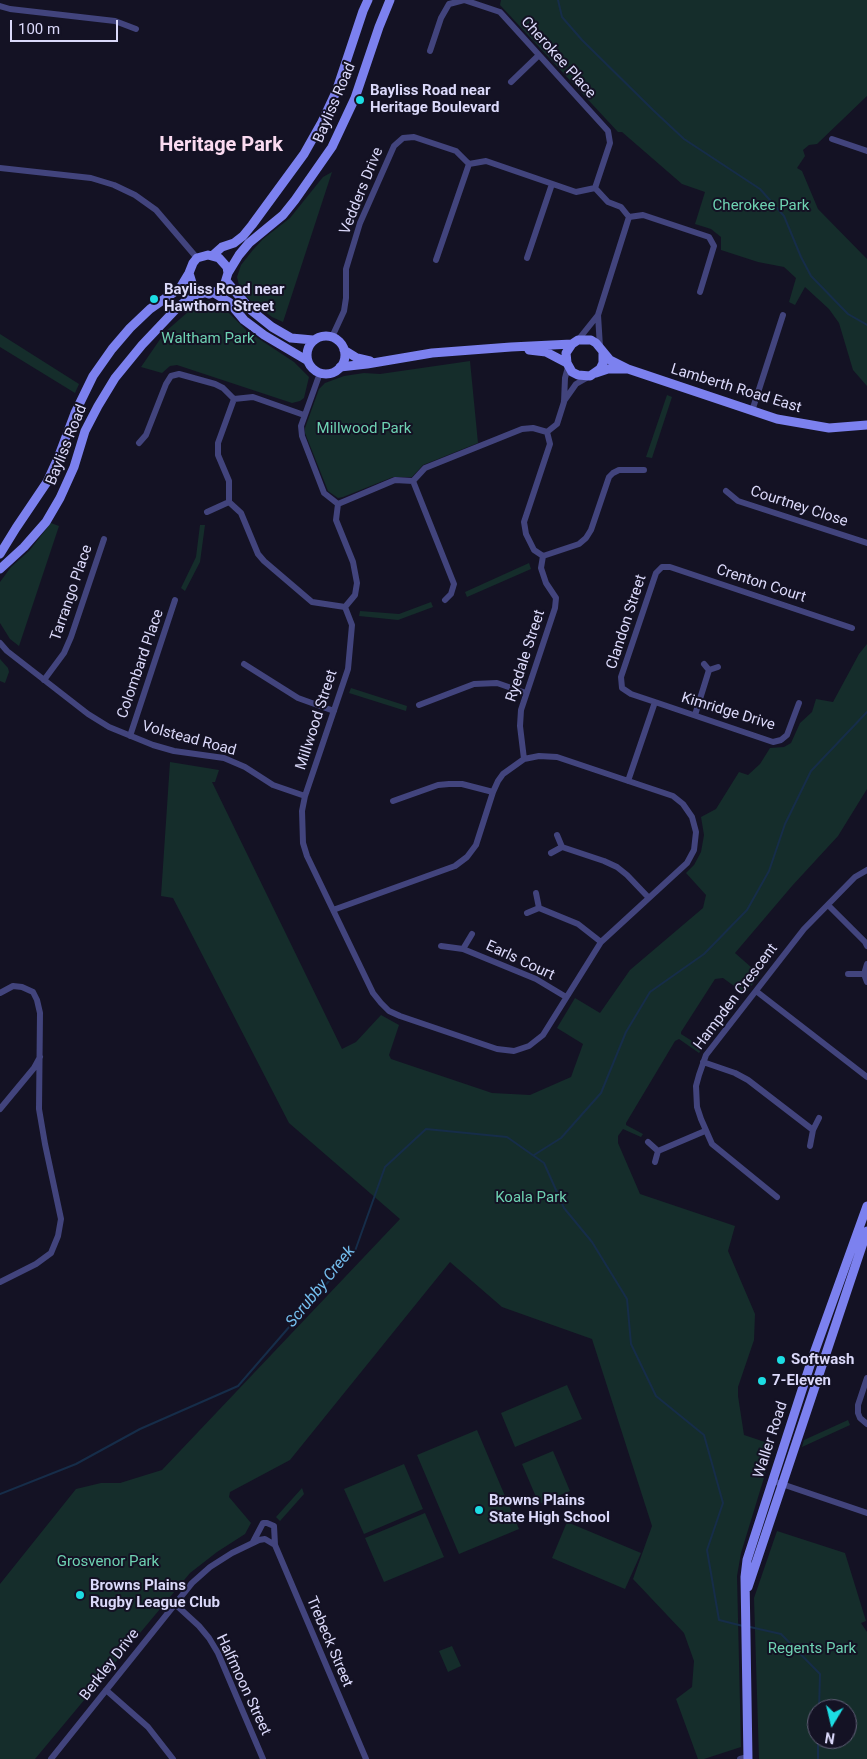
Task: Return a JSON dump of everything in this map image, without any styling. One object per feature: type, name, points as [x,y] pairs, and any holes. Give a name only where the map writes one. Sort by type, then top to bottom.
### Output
[{"type":"street","name":"Bayliss Road","points":[[0,554],[47,482],[74,413],[94,376],[112,349],[150,309],[180,288],[193,262],[197,258],[213,255],[222,247],[234,243],[252,226],[304,154],[336,92],[368,0]]},
{"type":"street","name":"Bayliss Road","points":[[0,569],[46,522],[60,498],[74,467],[86,431],[115,378],[142,345],[178,307],[191,297],[204,293],[214,293],[224,286],[239,255],[249,243],[283,214],[328,154],[355,98],[390,0]]},
{"type":"street","name":"Cherokee Place","points":[[430,51],[441,18],[449,4],[464,0],[500,12],[608,131],[610,143],[595,188]]},
{"type":"street","points":[[0,6],[10,9],[115,21],[136,30]]},
{"type":"street","points":[[511,82],[539,55]]},
{"type":"street","name":"Vedders Drive","points":[[332,337],[344,311],[346,269],[360,223],[394,146],[403,138],[414,137],[456,151],[469,164]]},
{"type":"street","points":[[832,139],[867,151]]},
{"type":"street","points":[[436,260],[469,164],[486,162],[576,192],[595,188],[608,202],[621,207],[629,218]]},
{"type":"street","points":[[0,168],[91,178],[114,185],[135,195],[156,210],[197,258]]},
{"type":"street","points":[[527,258],[552,184]]},
{"type":"street","points":[[629,218],[643,215],[709,237],[714,246],[700,292]]},
{"type":"street","points":[[547,432],[557,424],[564,402],[566,353],[598,315],[629,218]]},
{"type":"street","points":[[213,255],[224,262],[227,277],[252,312],[272,327],[291,338],[313,340],[322,336],[332,337],[338,340],[344,350],[357,358],[377,363]]},
{"type":"street","points":[[189,273],[193,286],[204,293]]},
{"type":"street","points":[[214,293],[229,302],[244,320],[264,335],[308,361],[320,373],[331,373],[340,367],[343,362],[344,350]]},
{"type":"street","points":[[564,402],[576,384],[593,374],[603,363],[598,315]]},
{"type":"street","points":[[752,411],[782,315]]},
{"type":"street","points":[[308,361],[307,350],[313,340]]},
{"type":"street","points":[[340,367],[377,363],[432,353],[590,340],[602,350]]},
{"type":"street","points":[[512,347],[546,352],[567,365],[578,375],[593,374]]},
{"type":"street","name":"Lamberth Road East","points":[[602,350],[610,360],[628,369],[777,419],[829,428],[867,425]]},
{"type":"street","name":"Lamberth Road East","points":[[593,374],[608,369],[628,369]]},
{"type":"street","points":[[320,373],[304,415],[301,426],[302,436],[324,494],[338,504]]},
{"type":"street","points":[[139,443],[146,435],[171,376],[179,374],[216,384],[234,399]]},
{"type":"street","points":[[234,399],[253,397],[304,415]]},
{"type":"street","points":[[234,399],[218,443],[218,455],[229,481],[229,502],[241,513],[258,554],[264,561],[312,602],[345,607],[355,595],[357,583],[353,562],[336,520],[338,504]]},
{"type":"street","points":[[413,482],[425,468],[522,429],[534,428],[547,432]]},
{"type":"street","points":[[547,432],[550,444],[524,522],[526,534],[534,550],[543,556],[579,544],[586,538],[591,530],[609,477],[613,473],[619,470],[644,470]]},
{"type":"street","points":[[338,504],[395,480],[413,482]]},
{"type":"street","points":[[413,482],[454,584],[451,594],[445,600]]},
{"type":"street","name":"Courtney Close","points":[[726,491],[738,501],[867,543]]},
{"type":"street","points":[[207,512],[229,502]]},
{"type":"street","name":"Tarrango Place","points":[[44,680],[64,653],[71,637],[104,539]]},
{"type":"street","name":"Ryedale Street","points":[[524,759],[520,726],[521,710],[555,608],[556,598],[546,583],[541,568],[543,556]]},
{"type":"street","name":"Crenton Court","points":[[662,567],[670,567],[852,628]]},
{"type":"street","name":"Clandon Street","points":[[655,702],[631,694],[622,688],[621,677],[656,572],[662,567]]},
{"type":"street","name":"Colombard Place","points":[[130,736],[175,600]]},
{"type":"street","name":"Millwood Street","points":[[345,607],[352,624],[348,669],[305,796],[302,811],[303,844],[307,856],[373,993],[389,1011],[497,1049],[514,1050],[529,1046],[543,1035],[601,942],[687,862],[694,850],[696,832],[692,817],[683,804],[673,796],[557,757],[539,756],[524,759]]},
{"type":"street","name":"Volstead Road","points":[[0,643],[7,651],[88,714],[109,727],[152,745],[174,751],[224,758],[245,767],[273,785],[305,796]]},
{"type":"street","points":[[244,664],[298,698],[334,711]]},
{"type":"street","points":[[704,664],[709,670]]},
{"type":"street","points":[[709,670],[718,667]]},
{"type":"street","points":[[694,715],[709,670]]},
{"type":"street","points":[[419,705],[474,684],[497,684],[526,693]]},
{"type":"street","points":[[628,781],[655,702]]},
{"type":"street","name":"Kimridge Drive","points":[[655,702],[773,742],[781,740],[787,735],[799,703]]},
{"type":"street","points":[[333,910],[455,866],[467,857],[476,845],[493,792],[503,774],[524,759]]},
{"type":"street","points":[[393,801],[449,784],[462,784],[493,792]]},
{"type":"street","points":[[557,835],[562,847]]},
{"type":"street","points":[[551,853],[562,847],[604,861],[617,867],[627,875],[648,897]]},
{"type":"street","name":"Hampden Crescent","points":[[777,1197],[712,1144],[700,1119],[696,1097],[696,1086],[702,1062],[706,1054],[804,929],[855,877],[867,870]]},
{"type":"street","points":[[536,893],[539,908]]},
{"type":"street","points":[[828,905],[867,946]]},
{"type":"street","points":[[527,913],[539,908],[566,918],[578,924],[601,942]]},
{"type":"street","name":"Earls Court","points":[[463,949],[472,934]]},
{"type":"street","name":"Earls Court","points":[[441,946],[463,949],[536,979],[566,998]]},
{"type":"street","points":[[867,964],[864,974],[867,982]]},
{"type":"street","points":[[848,974],[864,974]]},
{"type":"street","points":[[0,993],[13,986],[22,986],[33,992],[37,1000],[40,1013],[39,1109],[44,1144],[61,1219],[58,1236],[51,1253],[36,1264],[0,1282]]},
{"type":"street","points":[[756,991],[865,1074]]},
{"type":"street","points":[[0,1109],[34,1068],[40,1056]]},
{"type":"street","points":[[702,1062],[735,1073],[748,1080],[812,1130]]},
{"type":"street","points":[[810,1146],[812,1130],[819,1118]]},
{"type":"street","points":[[658,1151],[706,1131]]},
{"type":"street","points":[[648,1142],[658,1151]]},
{"type":"street","points":[[655,1162],[658,1151]]},
{"type":"street","name":"Waller Road","points":[[745,1758],[746,1664],[744,1577],[747,1560],[812,1393],[867,1206]]},
{"type":"street","name":"Waller Road","points":[[777,1482],[802,1390],[867,1231]]},
{"type":"street","points":[[867,1378],[858,1405],[860,1418],[867,1424]]},
{"type":"street","points":[[802,1390],[812,1393]]},
{"type":"street","points":[[777,1482],[867,1513]]},
{"type":"street","name":"Trebeck Street","points":[[253,1542],[262,1524],[267,1523],[274,1526],[274,1545],[366,1759]]},
{"type":"street","name":"Berkley Drive","points":[[51,1759],[192,1583],[210,1567],[253,1542],[265,1540],[274,1545]]},
{"type":"street","name":"Halfmoon Street","points":[[174,1604],[199,1626],[218,1653],[263,1759]]},
{"type":"street","points":[[106,1690],[148,1728],[173,1758]]},
{"type":"green space","name":"Cherokee Park","points":[[501,0],[867,0],[867,96],[817,144],[809,145],[803,150],[805,156],[797,168],[802,171],[818,209],[867,259],[867,386],[853,370],[839,323],[829,309],[805,287],[795,305],[789,302],[796,278],[784,267],[758,262],[721,250],[721,237],[711,229],[695,224],[705,192],[682,184],[622,132],[618,132],[500,5]]},
{"type":"green space","name":"Waltham Park","points":[[332,172],[283,322],[272,317],[253,303],[244,294],[237,277],[241,265],[252,251],[263,239],[290,218],[323,177]]},
{"type":"green space","name":"Waltham Park","points":[[208,301],[224,308],[247,331],[294,362],[309,377],[304,398],[292,403],[177,365],[170,366],[162,373],[141,367],[165,332],[197,304]]},
{"type":"green space","points":[[0,334],[79,384],[75,393],[0,347]]},
{"type":"green space","name":"Millwood Park","points":[[470,361],[478,443],[423,465],[412,477],[393,477],[338,498],[328,491],[305,433],[305,428],[319,389],[325,383],[344,376],[364,373],[380,374]]},
{"type":"green space","points":[[667,395],[672,397],[652,458],[646,457]]},
{"type":"green space","points":[[51,523],[59,526],[19,646],[10,639],[0,623],[0,582],[11,567],[29,551]]},
{"type":"green space","points":[[200,525],[205,525],[200,562],[185,591],[181,588],[196,557]]},
{"type":"green space","points":[[529,563],[531,569],[467,597],[465,592]]},
{"type":"green space","points":[[431,602],[433,607],[398,620],[359,616],[360,611],[399,614]]},
{"type":"green space","name":"Koala Park","points":[[867,644],[867,789],[838,836],[735,953],[760,975],[745,994],[723,978],[715,979],[681,1032],[681,1034],[703,1048],[699,1053],[679,1039],[675,1041],[626,1123],[626,1125],[643,1134],[641,1137],[623,1129],[618,1136],[618,1143],[640,1194],[735,1226],[728,1251],[755,1314],[754,1340],[738,1387],[738,1396],[744,1435],[774,1445],[741,1553],[737,1576],[741,1747],[704,1759],[698,1759],[676,1699],[692,1687],[694,1661],[684,1633],[633,1579],[652,1526],[592,1339],[502,1307],[450,1262],[290,1460],[230,1492],[229,1497],[251,1523],[245,1534],[217,1552],[190,1573],[35,1759],[0,1759],[0,1584],[76,1489],[101,1483],[120,1483],[162,1470],[400,1219],[289,1123],[173,898],[161,896],[170,762],[219,770],[215,782],[212,782],[342,1049],[356,1042],[381,1015],[399,1025],[389,1055],[391,1059],[492,1093],[530,1095],[571,1077],[583,1044],[557,1028],[575,998],[600,1013],[630,970],[703,908],[706,895],[686,873],[694,865],[701,852],[704,835],[701,817],[716,809],[739,772],[748,775],[760,764],[770,748],[784,747],[791,743],[800,723],[812,712],[816,699],[833,702],[859,654]]},
{"type":"green space","points":[[0,659],[9,672],[5,683],[0,681]]},
{"type":"green space","points":[[351,688],[407,706],[406,711],[349,693]]},
{"type":"green space","points":[[567,1385],[582,1419],[515,1447],[501,1413]]},
{"type":"green space","points":[[848,1420],[850,1425],[802,1447],[804,1440]]},
{"type":"green space","points":[[477,1430],[519,1529],[459,1554],[417,1455]]},
{"type":"green space","points":[[553,1451],[570,1491],[539,1504],[522,1464]]},
{"type":"green space","points":[[404,1464],[423,1509],[364,1534],[344,1489]]},
{"type":"green space","points":[[302,1488],[304,1494],[280,1521],[276,1517]]},
{"type":"green space","points":[[425,1513],[444,1557],[384,1582],[365,1538]]},
{"type":"green space","points":[[567,1522],[641,1553],[625,1589],[552,1558]]},
{"type":"green space","name":"Regents Park","points":[[777,1531],[845,1553],[866,1621],[861,1623],[867,1632],[867,1759],[759,1759],[754,1598]]},
{"type":"green space","points":[[452,1646],[461,1666],[448,1672],[439,1651]]},
{"type":"waterway","points":[[558,0],[562,17],[582,40],[653,110],[684,139],[760,189],[784,216],[811,276],[848,314],[867,325]]},
{"type":"waterway","points":[[534,1155],[561,1138],[601,1093],[626,1032],[650,992],[704,954],[747,910],[769,871],[785,824],[811,771],[867,712]]},
{"type":"waterway","name":"Scrubby Creek","points":[[0,1494],[76,1464],[140,1429],[238,1386],[355,1251],[385,1167],[426,1129],[507,1137],[544,1163],[564,1208],[592,1242],[627,1299],[631,1344],[656,1396],[704,1435],[723,1503],[707,1550],[719,1620],[743,1626]]},
{"type":"waterway","name":"Scrubby Creek","points":[[750,1627],[781,1634],[820,1674],[819,1699]]},
{"type":"waterway","name":"Scrubby Creek","points":[[818,1749],[818,1759]]},
{"type":"place","name":"Bayliss Road near Heritage Boulevard","points":[[360,100]]},
{"type":"place","name":"Bayliss Road near Hawthorn Street","points":[[154,299]]},
{"type":"place","name":"Softwash","points":[[781,1360]]},
{"type":"place","name":"7-Eleven","points":[[762,1381]]},
{"type":"place","name":"Browns Plains State High School","points":[[479,1510]]},
{"type":"place","name":"Browns Plains Rugby League Club","points":[[80,1595]]},
{"type":"district","name":"Heritage Park","points":[[221,146]]},
{"type":"park label","name":"Grosvenor Park","points":[[108,1562]]}]
